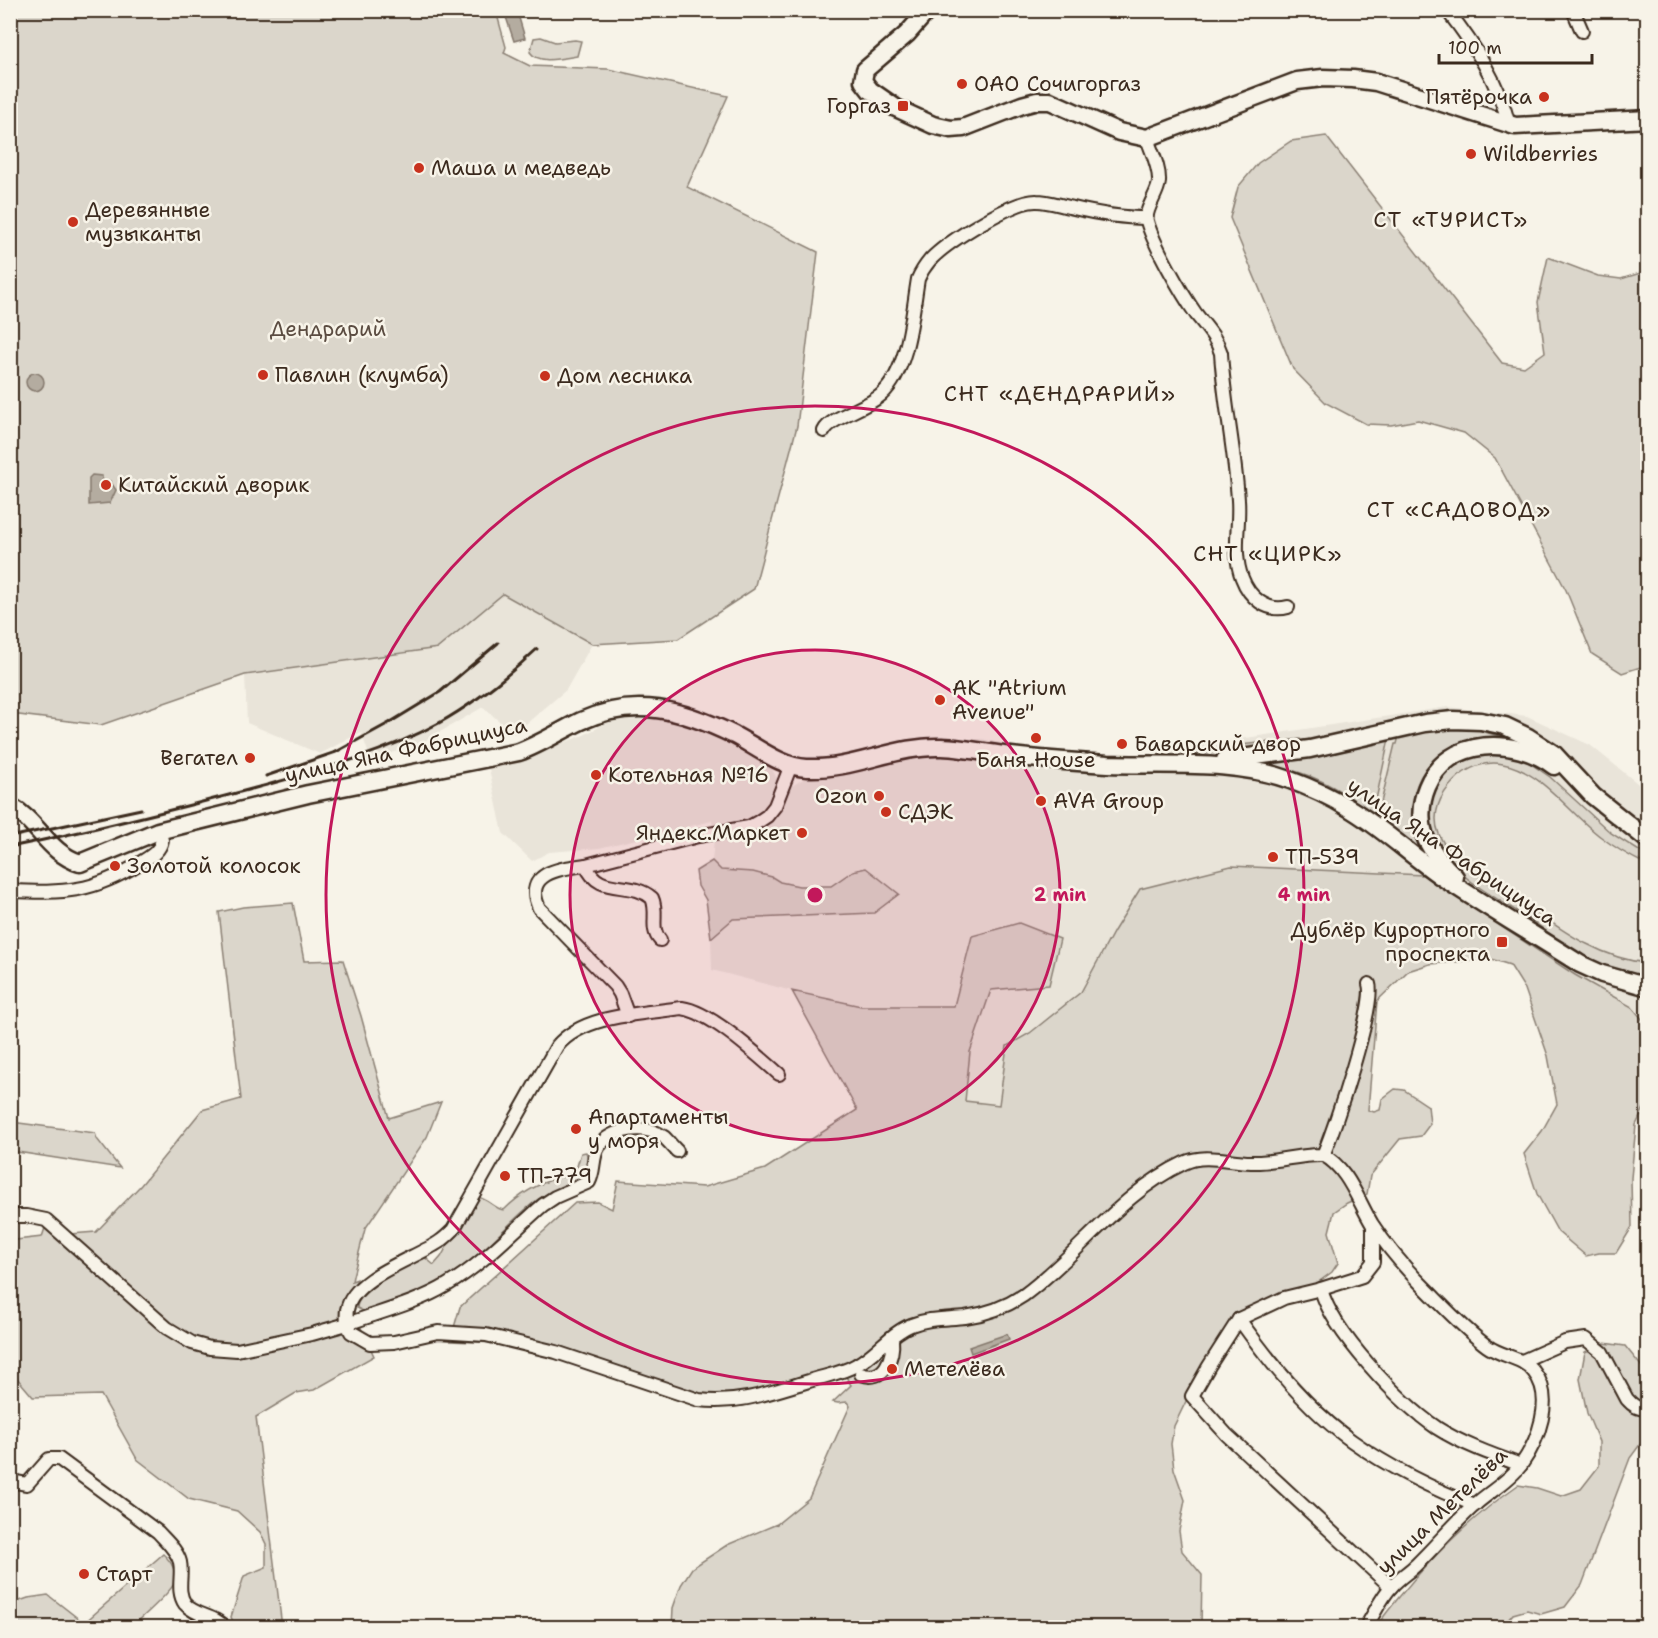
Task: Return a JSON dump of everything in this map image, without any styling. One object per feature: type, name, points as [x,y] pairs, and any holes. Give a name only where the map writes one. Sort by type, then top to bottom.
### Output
[{"type":"main road","points":[[928,10],[907,34],[862,75],[865,85],[896,108],[933,126],[951,129],[963,128],[1022,105],[1037,101],[1050,101],[1119,132],[1147,138],[1284,85],[1323,78],[1376,82],[1509,125],[1534,126],[1647,119]]},
{"type":"main road","name":"улица Яна Фабрициуса","points":[[10,806],[27,818],[57,852],[68,860],[80,863],[159,831],[308,794],[519,752],[543,743],[584,720],[632,706],[657,708],[680,714],[731,734],[791,765],[812,768],[842,766],[920,747],[943,747],[1059,760],[1117,764],[1191,764],[1243,769],[1287,779],[1348,807],[1437,873],[1580,964],[1643,988]]},
{"type":"main road","name":"улица Яна Фабрициуса","points":[[1191,764],[1310,749],[1425,723],[1453,720],[1481,721],[1505,726],[1528,737],[1554,754],[1593,796],[1647,840]]},
{"type":"main road","points":[[1477,899],[1434,854],[1426,839],[1422,823],[1421,807],[1424,794],[1429,781],[1445,762],[1459,753],[1476,747],[1506,747],[1522,750],[1550,763],[1593,796]]},
{"type":"street","points":[[1447,10],[1473,43],[1492,78],[1509,125]]},
{"type":"street","points":[[1573,10],[1582,31]]},
{"type":"street","points":[[1147,138],[1159,181],[1146,218],[1152,235],[1173,275],[1195,313],[1219,345],[1236,471],[1239,502],[1238,564],[1242,579],[1250,594],[1259,602],[1274,609],[1288,607]]},
{"type":"street","points":[[824,431],[830,422],[868,406],[892,383],[905,349],[918,279],[922,269],[955,240],[1001,213],[1027,201],[1039,201],[1104,214],[1146,218]]},
{"type":"street","points":[[628,1016],[615,986],[539,908],[535,900],[536,885],[542,877],[569,867],[586,865],[698,836],[748,827],[759,822],[775,806],[791,765]]},
{"type":"street","points":[[10,891],[74,890],[107,882],[157,850],[162,840],[159,831]]},
{"type":"street","points":[[586,865],[590,874],[601,884],[643,892],[652,898],[656,911],[654,931],[660,940]]},
{"type":"street","points":[[1323,1155],[1333,1135],[1363,1031],[1371,994],[1369,984]]},
{"type":"street","points":[[779,1074],[698,1012],[682,1008],[584,1025],[564,1038],[557,1046],[453,1230],[438,1242],[375,1277],[352,1298],[347,1310],[347,1324],[351,1332],[370,1343],[394,1342],[438,1332],[486,1335],[556,1352],[699,1400],[718,1402],[744,1400],[858,1370],[892,1338],[909,1326],[928,1320],[993,1311],[1022,1296],[1061,1266],[1111,1214],[1145,1187],[1183,1163],[1203,1158],[1251,1162],[1323,1155],[1331,1159],[1342,1170],[1373,1226],[1403,1265],[1454,1318],[1497,1353],[1522,1361],[1565,1342],[1586,1339],[1602,1352],[1632,1405],[1640,1409],[1647,1409]]},
{"type":"street","points":[[10,1216],[46,1220],[167,1328],[192,1343],[210,1348],[237,1350],[281,1342],[347,1324],[445,1287],[471,1270],[543,1204],[589,1182],[597,1151],[606,1139],[615,1134],[639,1129],[651,1131],[664,1137],[676,1151]]},
{"type":"street","points":[[1373,1226],[1373,1256],[1369,1269],[1362,1276],[1284,1298],[1239,1319],[1192,1396],[1227,1435],[1391,1587]]},
{"type":"street","points":[[1321,1289],[1324,1303],[1345,1337],[1405,1402],[1439,1429],[1470,1445],[1521,1465]]},
{"type":"street","points":[[1239,1319],[1260,1349],[1307,1402],[1351,1441],[1431,1486],[1475,1505]]},
{"type":"street","points":[[858,1370],[869,1377],[879,1374],[891,1358],[892,1338]]},
{"type":"street","name":"улица Метелёва","points":[[1365,1628],[1391,1587],[1415,1567],[1475,1505],[1521,1465],[1544,1414],[1542,1387],[1534,1371],[1522,1361]]},
{"type":"street","points":[[10,1481],[27,1484],[49,1459],[59,1459],[158,1532],[170,1544],[180,1564],[180,1594],[184,1602],[194,1610],[218,1620],[225,1628]]},
{"type":"street","points":[[1642,1628],[1647,1625]]},
{"type":"shaded area","points":[[504,11],[517,11],[525,38],[514,41]]},
{"type":"shaded area","points":[[31,373],[39,373],[44,378],[42,389],[31,391],[26,386],[26,378]]},
{"type":"shaded area","points":[[92,475],[102,476],[106,482],[110,481],[116,490],[110,503],[89,505],[89,478]]},
{"type":"shaded area","points":[[504,594],[592,644],[566,690],[514,734],[483,707],[421,743],[371,760],[361,732],[320,754],[247,723],[245,675],[438,648]]},
{"type":"shaded area","points":[[1448,707],[1527,716],[1590,745],[1647,791],[1647,1025],[1632,1007],[1575,975],[1140,889],[1081,992],[1030,1033],[1007,1046],[1000,1105],[964,1102],[970,1052],[991,990],[1049,985],[1060,939],[954,1006],[861,1006],[712,970],[711,938],[733,919],[873,913],[853,871],[831,886],[799,886],[753,872],[721,870],[712,861],[714,840],[712,821],[599,848],[549,852],[532,861],[503,833],[488,764],[536,753],[584,735],[610,721],[636,716],[666,717],[729,742],[770,765],[783,791],[843,756],[922,739],[982,739],[1082,761],[1156,759],[1166,745],[1220,742]]},
{"type":"shaded area","points":[[1007,1334],[1009,1339],[971,1353],[969,1347]]},
{"type":"green space","name":"Дендрарий","points":[[11,11],[496,11],[506,47],[504,53],[530,66],[608,69],[728,96],[687,187],[818,252],[797,426],[754,589],[678,639],[592,644],[503,594],[438,648],[245,675],[101,725],[11,714]]},
{"type":"green space","points":[[541,37],[555,42],[581,41],[577,56],[545,60],[534,56],[530,52],[534,38]]},
{"type":"green space","points":[[1326,136],[1502,363],[1524,367],[1545,352],[1538,302],[1548,257],[1598,276],[1621,279],[1647,271],[1647,665],[1622,673],[1592,654],[1566,590],[1495,458],[1464,433],[1418,420],[1391,425],[1366,424],[1326,403],[1293,369],[1230,218],[1238,187],[1258,163],[1291,141]]},
{"type":"green space","points":[[1446,729],[1478,730],[1506,738],[1486,738],[1451,747],[1425,770],[1417,785],[1413,803],[1416,840],[1422,855],[1379,819],[1379,811],[1395,744],[1399,736]]},
{"type":"green space","points":[[1300,739],[1301,744],[1183,756],[1183,754],[1230,746]]},
{"type":"green space","points":[[1389,739],[1373,814],[1344,794],[1313,777],[1252,763],[1303,758]]},
{"type":"green space","points":[[1478,754],[1509,754],[1528,762],[1550,777],[1611,833],[1647,856],[1647,865],[1601,837],[1531,775],[1517,768],[1497,763],[1483,764],[1470,769],[1459,776],[1445,792],[1438,805],[1436,819],[1439,834],[1446,846],[1456,858],[1486,881],[1576,938],[1616,957],[1647,963],[1647,978],[1595,963],[1564,945],[1475,884],[1442,852],[1429,823],[1433,793],[1449,768]]},
{"type":"green space","points":[[712,861],[721,870],[753,872],[799,886],[831,886],[853,871],[866,868],[899,894],[874,913],[733,919],[711,938],[706,900],[698,886],[696,871]]},
{"type":"green space","points":[[1231,866],[1423,875],[1575,975],[1632,1007],[1647,1025],[1647,1102],[1636,1125],[1631,1178],[1632,1227],[1616,1253],[1586,1256],[1558,1232],[1537,1194],[1524,1154],[1542,1131],[1557,1104],[1548,1056],[1525,989],[1510,965],[1491,959],[1430,964],[1408,971],[1377,1001],[1368,1110],[1374,1112],[1380,1110],[1382,1099],[1395,1089],[1404,1090],[1428,1106],[1430,1124],[1421,1136],[1400,1139],[1370,1176],[1367,1194],[1334,1212],[1329,1232],[1338,1263],[1332,1272],[1317,1283],[1261,1302],[1240,1315],[1191,1391],[1174,1426],[1171,1444],[1174,1469],[1185,1500],[1179,1531],[1182,1551],[1202,1575],[1201,1627],[672,1627],[673,1608],[681,1585],[692,1568],[727,1545],[777,1524],[809,1498],[850,1406],[847,1402],[833,1402],[851,1385],[845,1375],[743,1406],[717,1407],[687,1403],[594,1368],[499,1343],[450,1341],[460,1307],[575,1203],[598,1202],[612,1209],[618,1181],[704,1187],[765,1169],[857,1110],[792,991],[861,1006],[954,1006],[972,936],[1019,923],[1060,939],[1049,985],[991,990],[970,1052],[965,1101],[999,1105],[1007,1046],[1030,1033],[1081,992],[1140,889]]},
{"type":"green space","points":[[293,903],[304,961],[343,960],[389,1118],[441,1102],[427,1137],[365,1229],[352,1281],[357,1280],[350,1289],[348,1300],[374,1356],[314,1390],[296,1393],[256,1417],[282,1627],[234,1627],[231,1617],[244,1576],[266,1567],[266,1544],[260,1532],[237,1511],[189,1499],[137,1459],[101,1395],[33,1397],[11,1371],[10,1241],[13,1243],[16,1240],[42,1237],[46,1225],[58,1235],[96,1232],[141,1185],[202,1110],[241,1099],[219,912],[243,907]]},
{"type":"green space","points":[[11,1122],[95,1133],[97,1139],[120,1168],[11,1151]]},
{"type":"green space","points":[[586,1152],[586,1170],[579,1182],[553,1191],[537,1200],[459,1271],[407,1297],[365,1312],[357,1308],[359,1301],[373,1286],[423,1256],[434,1265],[441,1257],[475,1196],[504,1210],[535,1187],[575,1173],[581,1153]]},
{"type":"green space","points":[[1604,1343],[1625,1346],[1642,1367],[1647,1369],[1647,1435],[1630,1458],[1582,1585],[1565,1607],[1541,1614],[1527,1610],[1513,1614],[1502,1627],[1375,1628],[1406,1588],[1441,1550],[1478,1516],[1518,1485],[1537,1488],[1561,1496],[1581,1489],[1599,1466],[1599,1442],[1587,1413],[1580,1379],[1585,1352]]},
{"type":"green space","points":[[163,1554],[173,1568],[175,1576],[173,1585],[161,1600],[132,1627],[11,1627],[11,1604],[28,1598],[48,1595],[84,1623]]},
{"type":"railway","points":[[266,776],[336,752],[389,723],[440,692],[498,643]]},
{"type":"railway","points":[[10,847],[197,803],[305,774],[395,744],[439,723],[465,707],[514,670],[537,649]]},
{"type":"railway","points":[[10,837],[141,809]]},
{"type":"place","name":"ОАО Сочигоргаз","points":[[962,84]]},
{"type":"place","name":"Пятёрочка","points":[[1544,97]]},
{"type":"place","name":"Горгаз","points":[[903,106]]},
{"type":"place","name":"Wildberries","points":[[1471,154]]},
{"type":"place","name":"Маша и медведь","points":[[419,168]]},
{"type":"place","name":"Деревянные музыканты","points":[[73,222]]},
{"type":"place","name":"Павлин (клумба)","points":[[263,375]]},
{"type":"place","name":"Дом лесника","points":[[545,376]]},
{"type":"place","name":"Китайский дворик","points":[[106,485]]},
{"type":"place","name":"АК \"Atrium Avenue\"","points":[[940,700]]},
{"type":"place","name":"Баня House","points":[[1036,738]]},
{"type":"place","name":"Баварский двор","points":[[1122,744]]},
{"type":"place","name":"Вегател","points":[[250,758]]},
{"type":"place","name":"Котельная №16","points":[[596,775]]},
{"type":"place","name":"Ozon","points":[[879,796]]},
{"type":"place","name":"AVA Group","points":[[1041,801]]},
{"type":"place","name":"СДЭК","points":[[886,812]]},
{"type":"place","name":"Яндекс.Маркет","points":[[802,833]]},
{"type":"place","name":"ТП-539","points":[[1273,857]]},
{"type":"place","name":"Золотой колосок","points":[[115,866]]},
{"type":"place","name":"Дублёр Курортного проспекта","points":[[1502,942]]},
{"type":"place","name":"Апартаменты у моря","points":[[576,1129]]},
{"type":"place","name":"ТП-779","points":[[505,1176]]},
{"type":"place","name":"Метелёва","points":[[892,1369]]},
{"type":"place","name":"Старт","points":[[84,1574]]},
{"type":"district","name":"СТ «ТУРИСТ»","points":[[1451,219]]},
{"type":"district","name":"СНТ «ДЕНДРАРИЙ»","points":[[1060,393]]},
{"type":"district","name":"СТ «САДОВОД»","points":[[1459,509]]},
{"type":"district","name":"СНТ «ЦИРК»","points":[[1268,553]]}]
